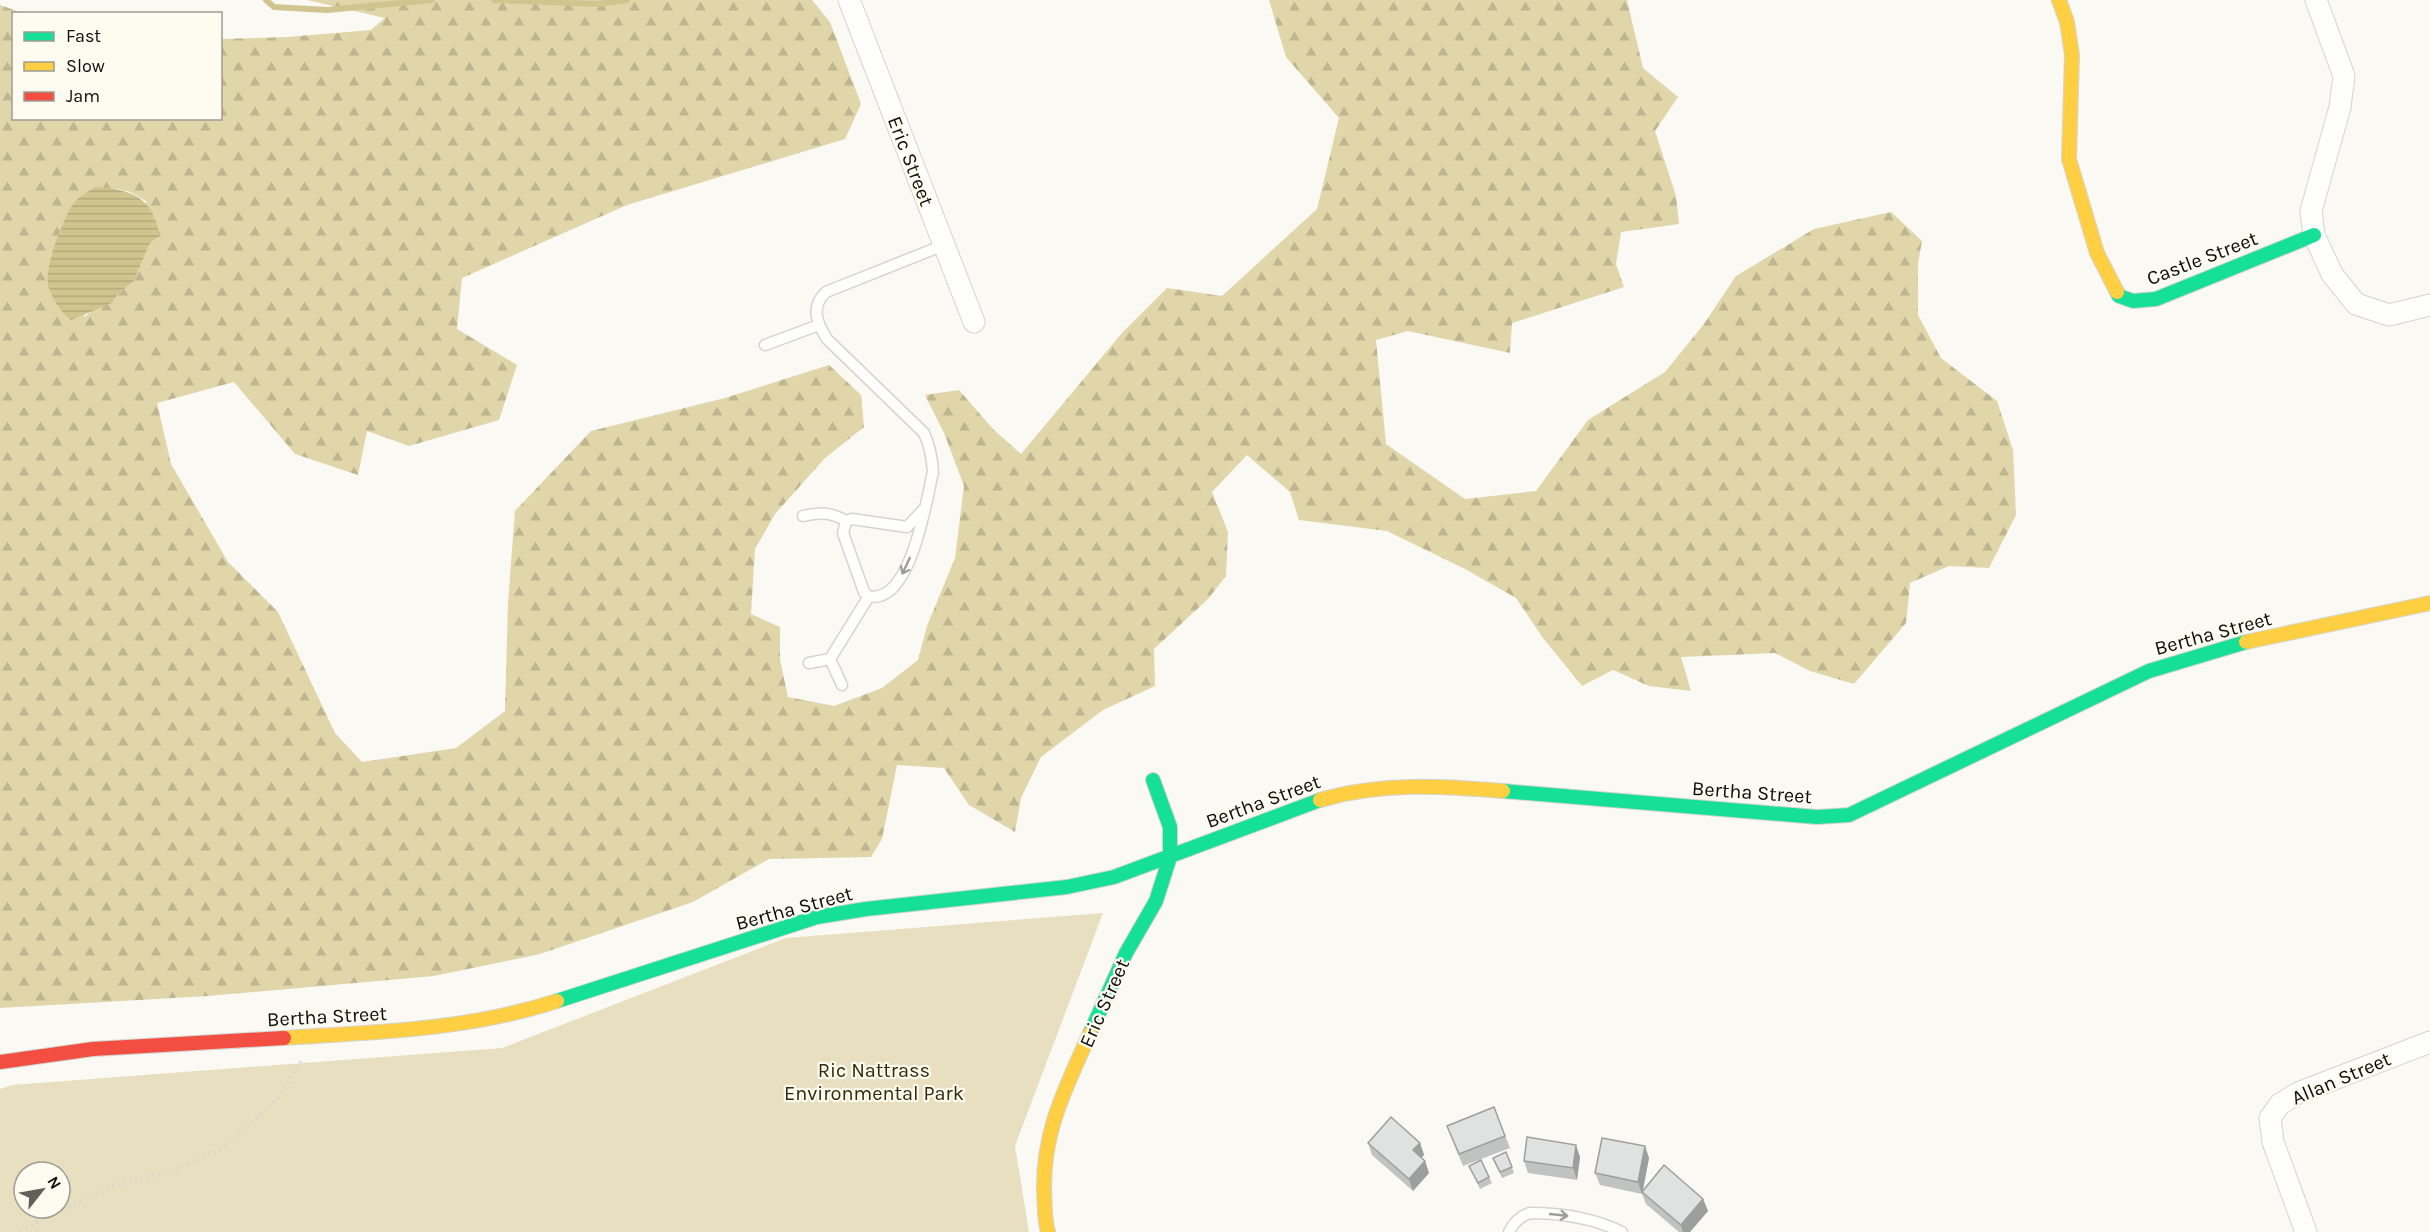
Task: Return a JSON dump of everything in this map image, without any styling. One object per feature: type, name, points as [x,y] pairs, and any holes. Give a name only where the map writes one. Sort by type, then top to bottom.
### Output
[{"type":"street","name":"Eric Street","points":[[849,0],[974,322]]},
{"type":"street","name":"Castle Street","points":[[2059,0],[2067,22],[2072,55],[2069,159],[2097,253],[2120,296],[2133,301],[2156,299],[2314,236]]},
{"type":"street","points":[[2316,0],[2344,76],[2340,107],[2311,211],[2314,236],[2332,274],[2356,304],[2389,315],[2430,305]]},
{"type":"street","name":"Bertha Street","points":[[0,1062],[93,1049],[426,1029],[486,1020],[578,996],[817,917],[866,909],[1067,887],[1114,877],[1301,806],[1341,794],[1382,788],[1438,786],[1817,817],[1849,815],[2149,671],[2232,645],[2430,603]]},
{"type":"street","name":"Eric Street","points":[[1048,1232],[1045,1221],[1044,1161],[1057,1108],[1125,953],[1156,902],[1170,857],[1170,827],[1153,780]]},
{"type":"street","name":"Allan Street","points":[[2306,1232],[2273,1142],[2270,1118],[2280,1104],[2298,1093],[2430,1042]]},
{"type":"lane","points":[[846,521],[843,533],[864,592],[869,596],[887,593],[898,582],[915,548],[933,472],[930,446],[924,433],[839,352],[819,325],[817,306],[820,297],[826,292],[944,245]]},
{"type":"lane","points":[[765,345],[819,325]]},
{"type":"lane","points":[[803,516],[822,512],[833,514],[846,521],[852,519],[907,527],[923,510]]},
{"type":"lane","points":[[808,663],[830,659],[869,596]]},
{"type":"lane","points":[[830,659],[842,686]]},
{"type":"lane","points":[[1509,1232],[1513,1223],[1530,1213],[1581,1218],[1622,1232]]},
{"type":"path","points":[[21,1232],[51,1214],[114,1186],[176,1169],[229,1145],[279,1097],[300,1064],[307,1037]]},
{"type":"green space","points":[[307,0],[812,0],[830,22],[861,104],[845,139],[627,205],[462,278],[457,329],[517,365],[499,420],[409,446],[367,431],[358,475],[295,454],[234,382],[157,403],[171,464],[228,562],[278,612],[335,733],[362,762],[456,748],[505,711],[508,603],[515,511],[591,431],[725,398],[829,365],[861,395],[864,427],[825,458],[775,514],[755,549],[751,614],[780,627],[780,660],[788,697],[834,706],[882,688],[918,660],[927,626],[955,558],[964,486],[944,433],[925,395],[959,390],[993,429],[1021,454],[1122,333],[1167,288],[1222,296],[1317,209],[1339,118],[1286,57],[1269,0],[1627,0],[1643,68],[1678,97],[1655,131],[1676,196],[1679,224],[1621,232],[1616,264],[1624,287],[1512,323],[1510,353],[1408,331],[1376,340],[1386,444],[1465,499],[1536,491],[1588,420],[1665,372],[1704,324],[1736,276],[1814,229],[1891,212],[1922,241],[1918,263],[1918,315],[1941,358],[1997,401],[2013,450],[2016,515],[1989,568],[1949,566],[1910,583],[1906,623],[1854,684],[1810,671],[1775,653],[1681,657],[1691,691],[1649,686],[1613,670],[1582,686],[1543,638],[1516,598],[1465,569],[1387,531],[1299,520],[1290,492],[1247,455],[1212,492],[1228,532],[1226,576],[1208,599],[1154,649],[1155,686],[1103,710],[1041,757],[1021,798],[1015,832],[969,805],[944,768],[897,765],[882,839],[871,857],[769,859],[693,902],[540,954],[434,976],[208,996],[0,1008],[0,5],[20,12],[12,12],[12,120],[222,120],[222,39],[288,37],[371,30],[385,18]],"holes":[[[117,189],[130,192],[146,201],[150,243],[134,281],[117,295],[112,303],[95,309],[84,317]]]},
{"type":"green space","name":"Ric Nattrass Environmental Park","points":[[1103,913],[1015,1146],[1029,1232],[0,1232],[0,1089],[12,1085],[502,1048],[786,938]]},
{"type":"shaded area","points":[[95,187],[120,190],[139,198],[152,212],[160,236],[150,243],[134,281],[117,295],[112,303],[71,320],[60,309],[52,295],[48,285],[49,267],[55,244],[73,204]]},
{"type":"building","points":[[1494,1107],[1505,1136],[1459,1154],[1447,1126]]},
{"type":"building","points":[[1391,1117],[1420,1143],[1413,1150],[1425,1161],[1409,1179],[1368,1143]]},
{"type":"building","points":[[1527,1137],[1576,1145],[1573,1168],[1524,1161]]},
{"type":"building","points":[[1602,1138],[1645,1146],[1638,1182],[1595,1173]]},
{"type":"building","points":[[1506,1152],[1512,1167],[1500,1172],[1493,1158]]},
{"type":"building","points":[[1481,1160],[1489,1177],[1478,1183],[1469,1166]]},
{"type":"building","points":[[1664,1165],[1703,1199],[1681,1225],[1642,1192]]},
{"type":"waterway","points":[[266,0],[274,7],[327,10],[432,0]]},
{"type":"waterway","points":[[494,0],[598,4],[627,0]]},
{"type":"traffic: fast","points":[[2117,292],[2119,296],[2133,301],[2156,299],[2314,235]]},
{"type":"traffic: fast","points":[[1503,791],[1817,817],[1849,815],[2149,671],[2246,642]]},
{"type":"traffic: fast","points":[[1090,1033],[1126,953],[1156,901],[1170,857],[1170,827],[1153,780]]},
{"type":"traffic: fast","points":[[557,1001],[817,917],[866,909],[1067,887],[1114,877],[1320,800]]},
{"type":"traffic: slow","points":[[2059,0],[2067,22],[2072,55],[2069,159],[2097,253],[2117,292]]},
{"type":"traffic: slow","points":[[2246,642],[2430,603]]},
{"type":"traffic: slow","points":[[1320,800],[1343,794],[1388,788],[1434,787],[1503,791]]},
{"type":"traffic: slow","points":[[284,1038],[456,1024],[523,1011],[557,1001]]},
{"type":"traffic: slow","points":[[1048,1232],[1044,1191],[1047,1148],[1058,1109],[1090,1033]]},
{"type":"traffic: jam","points":[[0,1062],[93,1049],[284,1038]]}]
